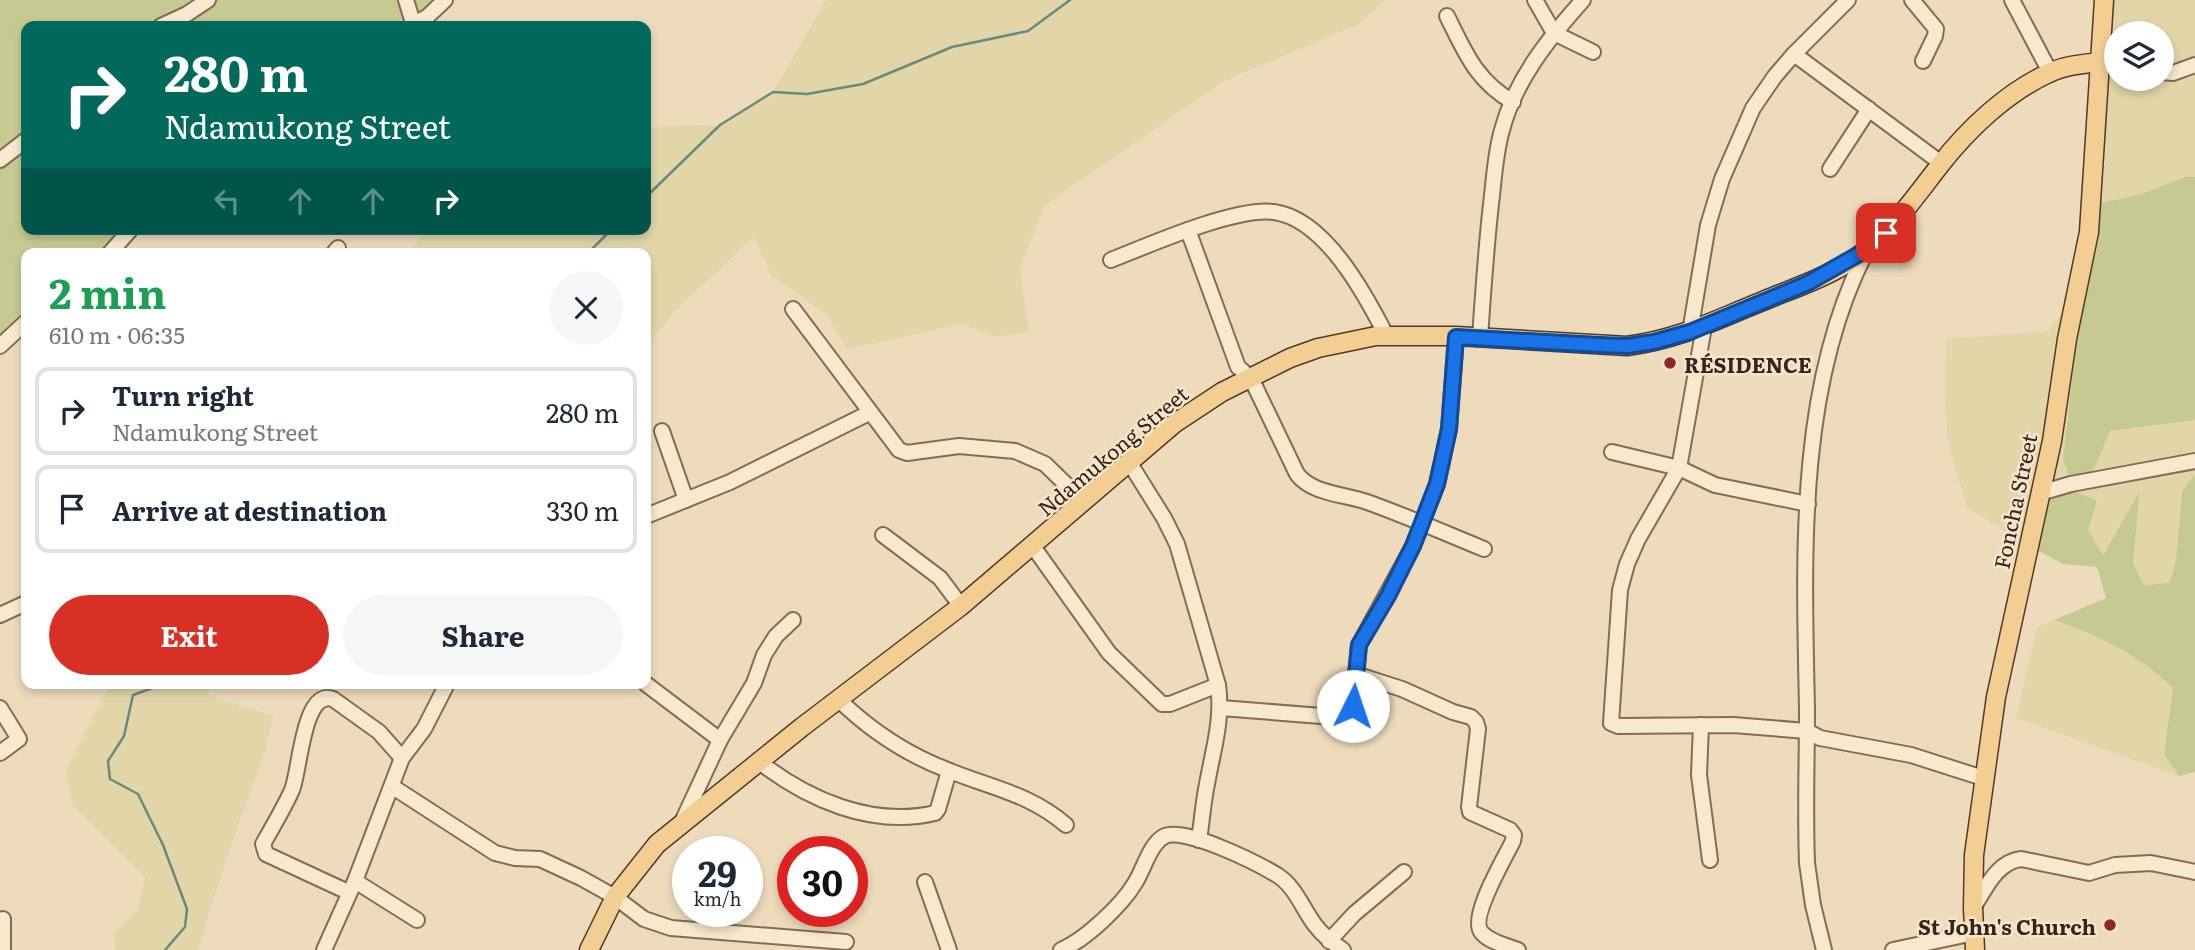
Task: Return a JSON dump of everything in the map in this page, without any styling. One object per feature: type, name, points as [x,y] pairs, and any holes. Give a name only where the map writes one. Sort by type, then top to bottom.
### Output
[{"type":"main road","name":"Foncha Street","points":[[2104,0],[2105,21]]},
{"type":"main road","name":"Ndamukong Street","points":[[589,950],[615,897],[657,844],[758,761],[961,606],[1200,405],[1290,358],[1341,341],[1386,335],[1627,346],[1654,342],[1697,329],[1808,283],[1868,249],[1901,216],[1941,163],[1993,111],[2050,72],[2104,64]]},
{"type":"main road","name":"Foncha Street","points":[[1975,942],[1974,855],[1983,778],[2007,639],[2052,441],[2067,339],[2089,232],[2105,91]]},
{"type":"street","points":[[172,21],[208,0]]},
{"type":"street","points":[[406,0],[411,21]]},
{"type":"street","points":[[420,21],[445,0]]},
{"type":"street","points":[[1535,0],[1554,33],[1593,52]]},
{"type":"street","points":[[1480,338],[1495,166],[1502,129],[1534,61],[1583,0]]},
{"type":"street","points":[[1848,0],[1775,76],[1753,108],[1722,179],[1708,225],[1679,468],[1638,539],[1620,590],[1611,723],[1618,726],[1733,725],[1807,731],[1820,738],[1911,755],[1983,778]]},
{"type":"street","points":[[1912,0],[1936,29],[1923,61]]},
{"type":"street","points":[[2012,0],[2050,72]]},
{"type":"street","points":[[1447,16],[1479,75],[1499,94],[1513,102]]},
{"type":"street","points":[[1794,54],[1941,163]]},
{"type":"street","points":[[2174,73],[2195,65]]},
{"type":"street","points":[[1830,169],[1869,109]]},
{"type":"street","points":[[0,160],[21,144]]},
{"type":"street","points":[[1111,260],[1188,230],[1262,212],[1276,212],[1292,218],[1321,237],[1331,248],[1366,297],[1386,335]]},
{"type":"street","points":[[1188,230],[1238,367],[1251,378],[1303,482],[1366,502],[1484,549]]},
{"type":"street","points":[[1824,950],[1807,863],[1805,587],[1808,504],[1815,425],[1828,358],[1854,275],[1868,249]]},
{"type":"street","points":[[793,309],[899,450],[907,453],[979,446],[1015,451],[1045,464],[1084,502]]},
{"type":"street","points":[[0,346],[21,327]]},
{"type":"street","points":[[1221,708],[1343,716],[1350,714],[1359,645],[1413,546],[1443,462],[1449,429],[1456,337]]},
{"type":"street","points":[[651,514],[743,476],[869,413]]},
{"type":"street","points":[[662,431],[686,500]]},
{"type":"street","points":[[1612,452],[1679,468],[1715,485],[1808,504]]},
{"type":"street","points":[[2040,493],[2071,484],[2195,461]]},
{"type":"street","points":[[1129,462],[1177,544],[1219,685],[1221,708],[1199,840]]},
{"type":"street","points":[[883,535],[940,578],[961,606]]},
{"type":"street","points":[[1032,545],[1109,653],[1162,704],[1170,704],[1219,685]]},
{"type":"street","points":[[0,615],[21,605]]},
{"type":"street","points":[[681,823],[720,740],[754,684],[770,645],[793,620]]},
{"type":"street","points":[[1355,674],[1420,695],[1453,712],[1471,717],[1476,723],[1478,729],[1470,813],[1510,830],[1514,835],[1485,897],[1478,925],[1480,932],[1487,937],[1518,950]]},
{"type":"street","points":[[651,688],[720,740]]},
{"type":"street","points":[[324,950],[393,787],[402,758],[424,729],[444,689]]},
{"type":"street","points":[[402,758],[379,732],[333,699],[326,696],[319,699],[305,727],[293,788],[263,844],[263,850],[266,854],[351,887],[417,919]]},
{"type":"street","points":[[838,699],[862,722],[904,750],[949,771],[1021,796],[1053,814],[1066,825]]},
{"type":"street","points":[[0,708],[19,739],[0,753]]},
{"type":"street","points":[[1701,725],[1699,775],[1710,860]]},
{"type":"street","points":[[758,761],[816,798],[862,813],[886,816],[934,813],[938,809],[949,771]]},
{"type":"street","points":[[393,787],[495,853],[515,858],[540,859],[615,897],[644,919],[671,928],[846,942]]},
{"type":"street","points":[[1061,950],[1085,935],[1126,896],[1155,845],[1163,837],[1173,834],[1199,840],[1278,876],[1292,887],[1315,925],[1329,941],[1343,950]]},
{"type":"street","points":[[1973,908],[1997,871],[2011,860],[2021,859],[2088,873],[2115,865],[2151,863],[2195,872]]},
{"type":"street","points":[[1329,941],[1354,914],[1404,872]]},
{"type":"street","points":[[925,882],[949,950]]},
{"type":"street","points":[[3,919],[3,950]]},
{"type":"street","points":[[1893,950],[1975,942]]},
{"type":"shaded area","points":[[826,0],[1385,0],[1359,24],[1224,81],[1045,205],[1020,268],[1029,332],[995,337],[962,324],[847,349],[827,315],[771,275],[754,237],[674,312],[651,341],[651,248],[412,248],[423,235],[651,235],[651,127],[720,125],[773,92]]},
{"type":"shaded area","points":[[2104,0],[2195,0],[2195,177],[2185,177],[2142,194],[2092,205]]},
{"type":"shaded area","points":[[2084,259],[2063,458],[2070,484],[2094,469],[2109,431],[2195,420],[2195,474],[2181,491],[2176,560],[2171,582],[2144,586],[2133,563],[2140,493],[2102,555],[2088,530],[2028,545],[1967,508],[1948,443],[1945,409],[1946,339],[2049,331],[2074,292]]},
{"type":"shaded area","points":[[2054,620],[2096,635],[2154,669],[2173,688],[2164,754],[2179,776],[2016,718],[2037,627]]},
{"type":"shaded area","points":[[108,689],[209,689],[208,695],[273,716],[266,748],[227,857],[198,950],[116,950],[114,933],[138,909],[145,877],[73,805],[66,772]]},
{"type":"green space","points":[[0,0],[433,0],[415,16],[416,21],[21,21],[21,235],[125,235],[111,248],[21,248],[21,322],[0,336]]},
{"type":"green space","points":[[2185,177],[2195,177],[2195,420],[2110,431],[2094,469],[2071,484],[2063,458],[2092,205],[2142,194]]},
{"type":"green space","points":[[2195,474],[2195,772],[2179,776],[2164,754],[2173,688],[2147,666],[2117,647],[2054,620],[2106,598],[2097,567],[2063,564],[2028,545],[2040,493],[2063,486],[2097,501],[2088,530],[2103,555],[2140,491],[2133,563],[2144,586],[2170,582],[2176,560],[2182,491]]},
{"type":"waterway","points":[[651,192],[720,125],[773,92],[807,94],[863,84],[952,47],[1028,31],[1070,0]]},
{"type":"waterway","points":[[593,248],[606,235]]},
{"type":"waterway","points":[[150,689],[133,695],[124,736],[108,761],[110,779],[138,794],[163,845],[187,909],[185,927],[165,950]]},
{"type":"place","name":"RÉSIDENCE","points":[[1670,363]]},
{"type":"place","name":"St John's Church","points":[[2110,925]]},
{"type":"route","points":[[1353,706],[1359,645],[1413,546],[1437,484],[1449,429],[1456,337],[1627,346],[1654,342],[1690,332],[1808,283],[1868,249],[1886,233]]}]
